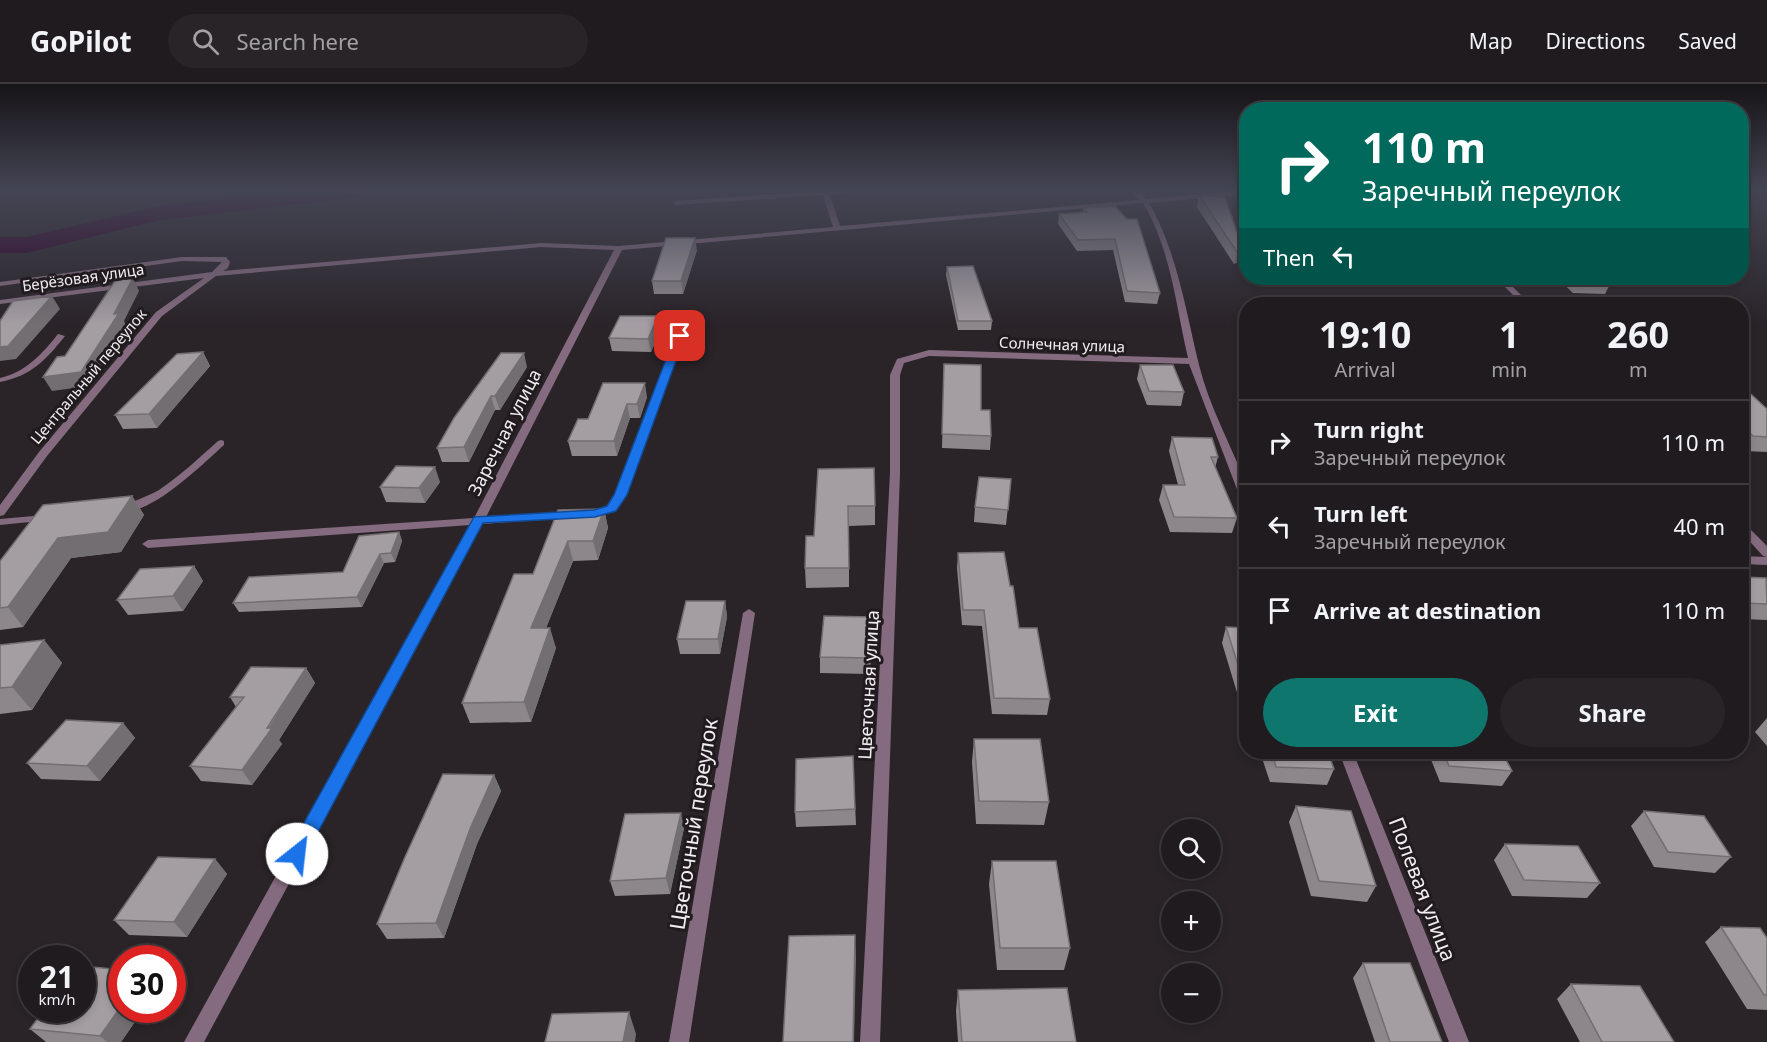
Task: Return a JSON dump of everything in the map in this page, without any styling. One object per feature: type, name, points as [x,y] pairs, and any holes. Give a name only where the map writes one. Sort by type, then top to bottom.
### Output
[{"type":"street","name":"Берёзовая улица","points":[[0,302],[214,274],[541,245],[619,248],[764,235]]},
{"type":"street","points":[[1160,235],[1178,286],[1194,361],[1239,479]]},
{"type":"street","name":"Заречная улица","points":[[194,1042],[479,520],[619,248]]},
{"type":"street","points":[[0,284],[182,260],[223,259],[225,266],[214,274]]},
{"type":"street","name":"Центральный переулок","points":[[0,513],[43,454],[159,314],[214,274]]},
{"type":"street","points":[[1507,285],[1519,297]]},
{"type":"street","points":[[148,544],[595,514],[612,508],[621,495],[680,336]]},
{"type":"street","name":"Солнечная улица","points":[[929,353],[1194,361]]},
{"type":"street","name":"Цветочная улица","points":[[870,1042],[895,473],[895,375],[900,361],[929,353]]},
{"type":"street","points":[[1749,534],[1767,553]]},
{"type":"street","points":[[1749,560],[1767,561]]},
{"type":"street","name":"Цветочный переулок","points":[[679,1042],[749,613]]},
{"type":"street","name":"Полевая улица","points":[[1349,759],[1459,1042]]},
{"type":"lane","points":[[0,380],[22,374],[35,366],[62,336]]},
{"type":"lane","points":[[110,512],[142,505],[162,494],[221,443]]},
{"type":"lane","points":[[0,522],[55,517]]},
{"type":"building","points":[[1074,235],[1142,235],[1160,293],[1127,291],[1115,239],[1078,240]]},
{"type":"building","points":[[1225,235],[1238,235],[1239,251],[1237,252]]},
{"type":"building","points":[[666,238],[695,238],[681,281],[652,281]]},
{"type":"building","points":[[973,266],[992,321],[958,321],[947,267]]},
{"type":"building","points":[[117,278],[133,278],[114,314],[119,313],[81,372],[43,377],[57,357],[65,356]]},
{"type":"building","points":[[52,296],[8,346],[0,347],[0,321],[13,301]]},
{"type":"building","points":[[620,316],[658,316],[648,339],[609,338]]},
{"type":"building","points":[[203,352],[149,414],[115,415],[177,354]]},
{"type":"building","points":[[501,353],[524,353],[495,396],[491,396],[464,447],[437,448],[454,418]]},
{"type":"building","points":[[944,364],[981,365],[981,410],[990,410],[991,436],[942,434]]},
{"type":"building","points":[[1140,365],[1173,365],[1184,392],[1149,391]]},
{"type":"building","points":[[603,383],[645,383],[637,404],[627,404],[614,441],[568,441],[578,419],[588,419]]},
{"type":"building","points":[[1749,392],[1767,409],[1767,437],[1753,436],[1749,432]]},
{"type":"building","points":[[1172,437],[1212,438],[1218,457],[1211,457],[1237,518],[1174,517],[1163,485],[1185,485]]},
{"type":"building","points":[[396,466],[435,467],[419,488],[380,487]]},
{"type":"building","points":[[874,468],[875,506],[848,506],[849,568],[805,568],[806,536],[814,536],[818,469]]},
{"type":"building","points":[[979,477],[1011,479],[1008,510],[975,507]]},
{"type":"building","points":[[132,496],[108,532],[58,538],[8,607],[0,608],[0,561],[43,505]]},
{"type":"building","points":[[604,509],[593,541],[568,541],[531,628],[550,628],[524,702],[462,703],[514,574],[533,574],[558,510]]},
{"type":"building","points":[[399,532],[391,553],[380,554],[357,597],[233,603],[249,577],[343,572],[359,536]]},
{"type":"building","points":[[1004,552],[1010,586],[1013,586],[1019,628],[1037,628],[1050,699],[994,698],[984,610],[963,610],[958,553]]},
{"type":"building","points":[[194,566],[173,596],[117,600],[140,569]]},
{"type":"building","points":[[1749,577],[1766,578],[1767,604],[1749,603]]},
{"type":"building","points":[[686,601],[725,601],[718,639],[677,639]]},
{"type":"building","points":[[824,616],[872,617],[870,658],[820,657]]},
{"type":"building","points":[[1226,627],[1239,628],[1239,668]]},
{"type":"building","points":[[44,640],[12,687],[0,688],[0,645]]},
{"type":"building","points":[[251,667],[306,668],[267,728],[272,728],[242,770],[190,766],[244,697],[230,697]]},
{"type":"building","points":[[66,720],[123,723],[87,766],[27,763]]},
{"type":"building","points":[[974,739],[1040,739],[1049,802],[979,801]]},
{"type":"building","points":[[853,756],[855,809],[795,812],[796,759]]},
{"type":"building","points":[[1274,759],[1330,759],[1334,769],[1276,767]]},
{"type":"building","points":[[1446,759],[1506,759],[1512,771],[1449,766]]},
{"type":"building","points":[[443,774],[494,775],[470,829],[436,923],[377,924],[405,857]]},
{"type":"building","points":[[1296,806],[1351,811],[1376,886],[1319,881]]},
{"type":"building","points":[[1644,811],[1704,816],[1731,857],[1668,852]]},
{"type":"building","points":[[681,813],[666,878],[610,881],[625,814]]},
{"type":"building","points":[[1505,844],[1578,846],[1600,883],[1524,880]]},
{"type":"building","points":[[158,857],[215,859],[174,922],[114,920]]},
{"type":"building","points":[[992,861],[1056,861],[1070,948],[1000,948]]},
{"type":"building","points":[[1721,927],[1760,928],[1767,938],[1767,995],[1764,995]]},
{"type":"building","points":[[855,935],[853,1042],[783,1042],[789,936]]},
{"type":"building","points":[[1363,963],[1410,963],[1442,1042],[1390,1042]]},
{"type":"building","points":[[96,967],[108,969],[109,1023],[100,1036],[30,1029],[34,1023],[96,1023]]},
{"type":"building","points":[[1571,984],[1640,986],[1674,1042],[1602,1042]]},
{"type":"building","points":[[1067,988],[1076,1042],[962,1042],[958,990]]},
{"type":"building","points":[[629,1012],[623,1042],[545,1042],[552,1014]]},
{"type":"waterway","points":[[0,245],[26,245],[69,235]]},
{"type":"route","points":[[297,854],[479,520],[595,514],[612,508],[621,495],[680,336]]}]
